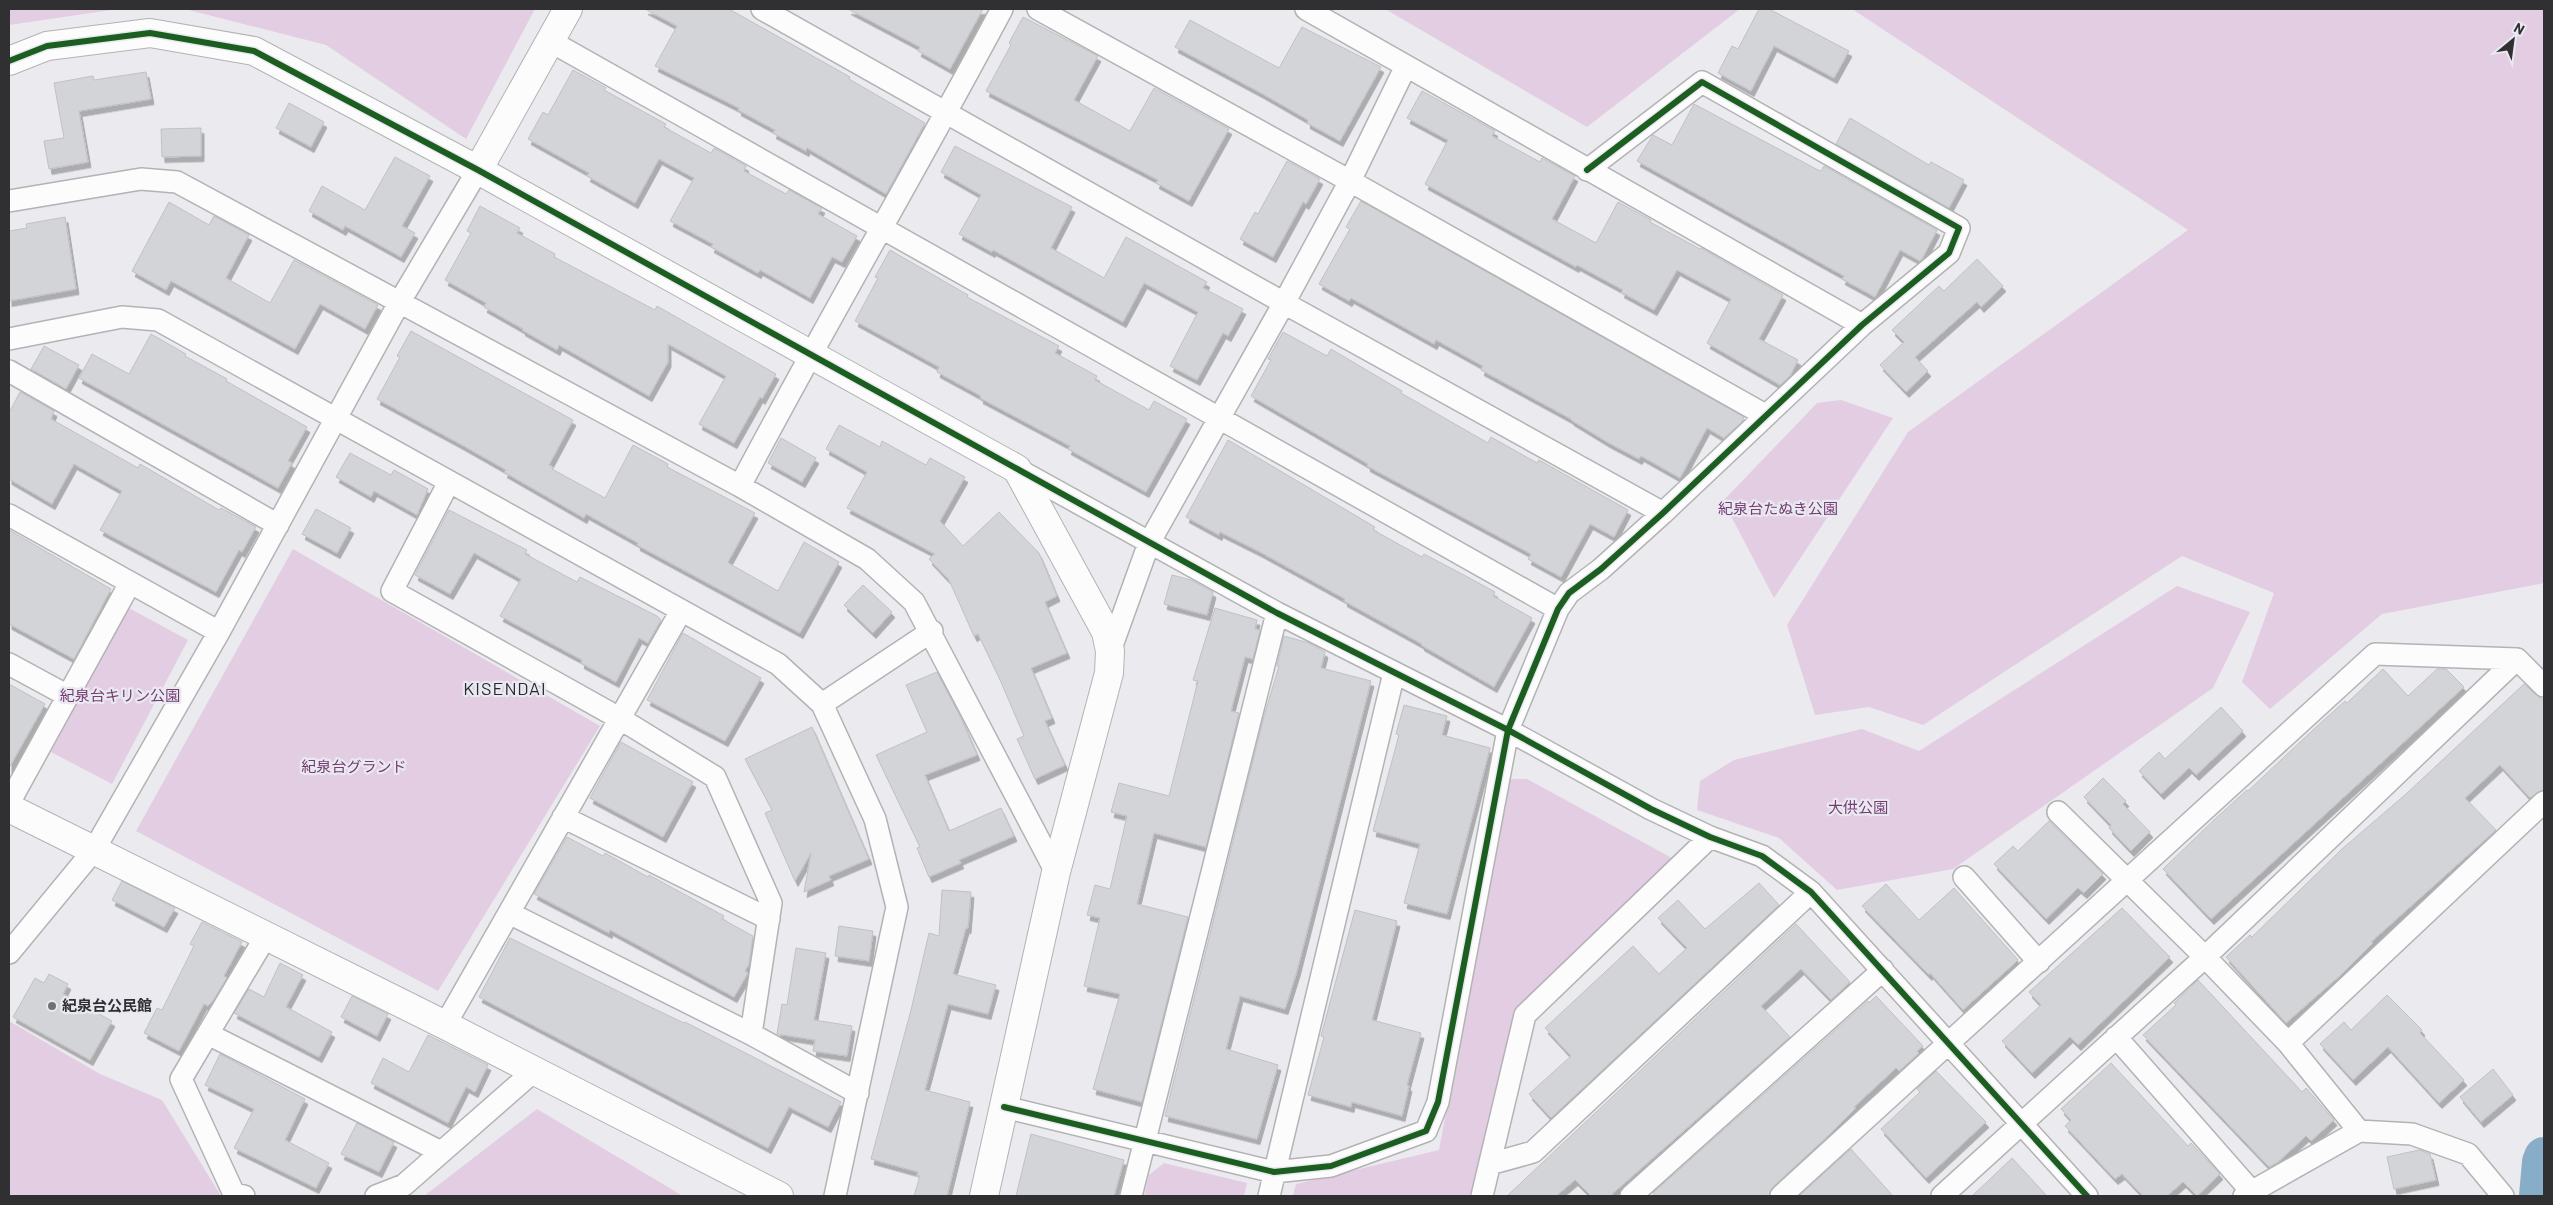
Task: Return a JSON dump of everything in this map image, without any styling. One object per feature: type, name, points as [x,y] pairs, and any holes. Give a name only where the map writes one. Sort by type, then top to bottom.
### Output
[{"type":"street","points":[[9,953],[94,850],[219,632],[399,303],[478,170],[568,9]]},
{"type":"street","points":[[762,9],[1284,304],[1663,513]]},
{"type":"street","points":[[740,486],[809,355],[883,229],[1002,9]]},
{"type":"street","points":[[1038,9],[1350,181],[1765,415]]},
{"type":"street","points":[[1306,9],[1862,325]]},
{"type":"street","points":[[9,61],[47,46],[150,33],[254,51],[478,170],[1276,613],[1508,730],[1651,809],[1710,837],[1762,856],[1811,892],[2087,1196]]},
{"type":"street","points":[[550,41],[1558,609]]},
{"type":"street","points":[[1110,651],[1149,542],[1284,304],[1350,181],[1406,66]]},
{"type":"street","points":[[1004,1107],[1274,1172],[1331,1166],[1426,1131],[1438,1102],[1508,730],[1558,609],[1569,593],[1601,569],[1663,513],[1862,325],[1948,253],[1959,228],[1702,82],[1587,170]]},
{"type":"street","points":[[9,201],[141,179],[178,182],[740,486],[867,559],[914,602],[932,632],[1056,872]]},
{"type":"street","points":[[9,339],[122,317],[158,320],[336,421],[778,664],[822,704],[875,819],[896,907],[835,1196]]},
{"type":"street","points":[[9,371],[278,525]]},
{"type":"street","points":[[984,1196],[1056,872],[1109,673],[1110,651],[1106,632],[1017,469]]},
{"type":"street","points":[[449,482],[392,591],[619,718],[715,777],[771,903],[751,1034]]},
{"type":"street","points":[[9,515],[219,632]]},
{"type":"street","points":[[9,803],[130,583]]},
{"type":"street","points":[[445,1025],[681,612]]},
{"type":"street","points":[[1131,1196],[1276,613]]},
{"type":"street","points":[[822,704],[932,632]]},
{"type":"street","points":[[1781,1196],[2375,654],[2517,659],[2544,686]]},
{"type":"street","points":[[1942,1196],[2205,957],[2517,659]]},
{"type":"street","points":[[9,664],[68,696]]},
{"type":"street","points":[[1269,1196],[1394,673]]},
{"type":"street","points":[[2288,1043],[2544,802]]},
{"type":"street","points":[[9,808],[445,1025],[778,1196]]},
{"type":"street","points":[[2058,812],[2205,957],[2288,1043],[2360,1131]]},
{"type":"street","points":[[564,816],[769,919]]},
{"type":"street","points":[[1482,1196],[1525,1015],[1710,837]]},
{"type":"street","points":[[1964,877],[2039,962]]},
{"type":"street","points":[[1490,1164],[1534,1152],[1811,892]]},
{"type":"street","points":[[509,913],[751,1034],[858,1093]]},
{"type":"street","points":[[244,1196],[234,1194],[181,1079],[266,936]]},
{"type":"street","points":[[1631,1196],[1883,970]]},
{"type":"street","points":[[208,1034],[441,1152]]},
{"type":"street","points":[[2116,1037],[2248,1194],[2360,1131],[2412,1134],[2468,1154],[2503,1196]]},
{"type":"street","points":[[376,1196],[404,1185],[534,1071]]},
{"type":"green space","points":[[9,9],[118,9],[9,25]]},
{"type":"green space","points":[[185,9],[535,9],[466,139],[326,45]]},
{"type":"green space","points":[[1385,9],[1740,9],[1587,127]]},
{"type":"green space","points":[[1852,9],[2544,9],[2544,583],[2382,614],[2270,709],[2242,682],[2274,593],[2182,556],[1923,725],[1869,707],[1815,715],[1787,625],[1908,432],[2188,230]]},
{"type":"green space","name":"紀泉台たぬき公園","points":[[1841,400],[1893,418],[1774,598],[1723,501],[1817,403]]},
{"type":"green space","name":"紀泉台グランド","points":[[293,549],[600,726],[438,991],[136,831]]},
{"type":"green space","name":"大供公園","points":[[2177,586],[2250,612],[2213,688],[1953,869],[1837,890],[1779,838],[1697,810],[1700,781],[1734,760],[1862,729],[1919,751]]},
{"type":"green space","name":"紀泉台キリン公園","points":[[127,607],[188,640],[112,784],[51,752]]},
{"type":"green space","points":[[1508,779],[1527,779],[1672,858],[1519,1008],[1473,1196],[1293,1196],[1296,1184],[1439,1150]]},
{"type":"green space","points":[[9,1021],[100,1074],[162,1100],[221,1196],[9,1196]]},
{"type":"green space","points":[[537,1109],[683,1196],[424,1196]]},
{"type":"green space","points":[[1164,1163],[1247,1183],[1244,1196],[1144,1196],[1149,1175]]},
{"type":"building","points":[[645,9],[729,9],[850,77],[849,79],[925,123],[886,194],[807,148],[806,151],[773,133],[775,130],[738,110],[739,108],[655,66],[677,26]]},
{"type":"building","points":[[848,9],[983,9],[950,69],[918,51],[920,47]]},
{"type":"building","points":[[1759,9],[1769,9],[1849,51],[1834,78],[1774,46],[1751,91],[1718,73],[1732,46],[1738,49]]},
{"type":"building","points":[[1023,17],[1098,56],[1074,100],[1130,131],[1154,88],[1229,129],[1189,201],[1156,183],[1158,180],[986,91],[1011,45],[1009,43]]},
{"type":"building","points":[[1190,20],[1279,68],[1302,27],[1381,67],[1340,141],[1307,123],[1308,120],[1261,93],[1175,47]]},
{"type":"building","points":[[573,70],[606,88],[604,90],[666,124],[664,127],[711,153],[714,148],[746,166],[744,171],[786,194],[789,190],[822,208],[818,214],[857,236],[842,262],[832,257],[810,298],[760,270],[758,273],[711,247],[713,244],[670,221],[694,178],[659,159],[635,203],[587,176],[589,173],[528,139],[543,112],[548,115]]},
{"type":"building","points":[[146,72],[151,99],[79,111],[88,162],[49,169],[44,141],[64,138],[54,83],[93,76],[94,80]]},
{"type":"building","points":[[1422,91],[1495,131],[1492,136],[1540,162],[1542,158],[1575,176],[1552,219],[1596,243],[1618,202],[1651,220],[1650,222],[1701,248],[1783,295],[1759,339],[1798,360],[1790,376],[1780,385],[1707,343],[1731,299],[1677,270],[1654,310],[1621,292],[1623,290],[1577,265],[1576,267],[1425,184],[1448,140],[1407,118]]},
{"type":"building","points":[[289,103],[324,122],[311,147],[276,128]]},
{"type":"building","points":[[1694,104],[1818,170],[1821,171],[1824,166],[1937,230],[1922,259],[1920,261],[1900,250],[1875,297],[1842,279],[1844,276],[1637,161],[1653,135],[1672,145]]},
{"type":"building","points":[[1850,118],[1929,165],[1931,162],[1964,180],[1949,208],[1836,144]]},
{"type":"building","points":[[201,128],[201,156],[162,157],[161,129]]},
{"type":"building","points":[[955,146],[1072,207],[1051,248],[1104,278],[1126,237],[1207,282],[1203,288],[1243,309],[1228,336],[1223,333],[1197,380],[1170,366],[1198,312],[1144,283],[1123,322],[993,250],[992,252],[959,234],[981,195],[941,172]]},
{"type":"building","points":[[395,157],[430,176],[402,226],[415,233],[401,257],[345,226],[343,230],[309,211],[322,186],[365,210]]},
{"type":"building","points":[[1287,161],[1320,179],[1306,204],[1303,202],[1273,257],[1240,239],[1255,212],[1258,214]]},
{"type":"building","points":[[1361,201],[1744,417],[1742,422],[1724,438],[1707,428],[1680,478],[1641,456],[1639,459],[1607,442],[1571,419],[1481,370],[1483,366],[1436,340],[1434,344],[1351,298],[1349,301],[1319,284],[1350,229],[1346,227]]},
{"type":"building","points":[[169,202],[209,225],[214,216],[249,235],[226,278],[270,303],[294,260],[378,305],[365,329],[320,304],[295,349],[171,281],[166,290],[132,271]]},
{"type":"building","points":[[480,206],[520,228],[517,233],[555,254],[554,257],[655,310],[657,306],[776,374],[762,399],[760,397],[734,443],[699,424],[726,376],[668,344],[668,362],[649,396],[559,345],[557,350],[484,307],[486,303],[445,280],[471,233],[467,231]]},
{"type":"building","points":[[65,217],[76,289],[9,301],[9,231],[27,228],[26,224]]},
{"type":"building","points":[[890,250],[968,295],[967,297],[1059,346],[1055,353],[1097,376],[1095,380],[1149,410],[1154,401],[1187,419],[1146,492],[1068,449],[1070,446],[980,398],[981,396],[937,372],[939,367],[855,321],[878,278],[875,277]]},
{"type":"building","points":[[1977,259],[2003,286],[1981,307],[1977,302],[1915,357],[1928,371],[1906,392],[1880,365],[1904,342],[1892,330],[1939,286],[1944,291]]},
{"type":"building","points":[[411,331],[573,420],[549,465],[553,467],[552,469],[605,498],[633,445],[668,464],[667,467],[755,513],[728,562],[730,564],[778,591],[804,542],[839,562],[800,633],[637,545],[638,543],[586,514],[584,518],[504,472],[506,470],[377,399],[400,357],[397,356]]},
{"type":"building","points":[[1283,332],[1327,356],[1331,349],[1402,391],[1401,393],[1488,443],[1491,437],[1537,463],[1539,460],[1628,510],[1614,537],[1590,524],[1561,577],[1528,559],[1531,554],[1367,466],[1368,464],[1251,396],[1271,360],[1268,359]]},
{"type":"building","points":[[151,334],[186,354],[185,356],[227,379],[226,381],[307,427],[288,461],[292,463],[278,488],[79,378],[92,354],[129,374]]},
{"type":"building","points":[[44,346],[79,365],[66,389],[31,369]]},
{"type":"building","points":[[20,392],[54,411],[51,419],[138,468],[140,464],[219,510],[221,508],[256,527],[242,552],[239,550],[216,592],[100,530],[122,491],[74,464],[52,504],[9,479],[9,413]]},
{"type":"building","points":[[839,425],[880,447],[882,441],[926,465],[930,458],[965,477],[940,521],[963,546],[999,512],[1039,553],[1057,596],[1045,602],[1067,653],[1031,668],[1052,718],[1045,721],[1065,765],[1035,779],[1017,739],[1024,736],[1001,682],[978,634],[974,636],[949,580],[929,559],[935,554],[847,508],[867,472],[826,449]]},
{"type":"building","points":[[781,438],[816,458],[802,482],[768,463]]},
{"type":"building","points":[[1228,440],[1375,527],[1373,530],[1422,557],[1424,554],[1495,592],[1493,596],[1532,618],[1494,687],[1344,601],[1345,599],[1260,552],[1220,532],[1219,535],[1186,517]]},
{"type":"building","points":[[350,453],[391,475],[394,470],[428,489],[417,515],[374,491],[371,497],[336,477]]},
{"type":"building","points":[[316,509],[351,528],[337,553],[302,534]]},
{"type":"building","points":[[449,510],[527,550],[525,554],[577,582],[580,577],[657,616],[661,620],[648,643],[639,638],[616,682],[581,663],[582,660],[500,616],[521,579],[474,553],[450,594],[415,575]]},
{"type":"building","points":[[9,530],[111,589],[74,659],[9,624]]},
{"type":"building","points":[[1172,575],[1191,580],[1213,592],[1207,615],[1164,604]]},
{"type":"building","points":[[863,585],[892,612],[873,633],[844,605]]},
{"type":"building","points":[[1215,608],[1257,620],[1255,629],[1260,630],[1253,659],[1245,657],[1231,711],[1239,713],[1206,847],[1154,833],[1137,904],[1188,917],[1142,1102],[1093,1089],[1120,994],[1084,986],[1100,918],[1087,915],[1095,885],[1110,889],[1127,816],[1111,812],[1119,783],[1169,796],[1198,681],[1193,680]]},
{"type":"building","points":[[683,633],[761,678],[725,741],[647,700]]},
{"type":"building","points":[[1284,636],[1309,643],[1325,652],[1321,668],[1371,681],[1297,971],[1285,1009],[1240,996],[1226,1049],[1278,1065],[1257,1139],[1165,1116],[1263,720],[1279,666],[1277,666]]},
{"type":"building","points":[[2383,669],[2408,696],[2437,669],[2446,669],[2464,687],[2211,919],[2163,869],[2314,729],[2345,701],[2347,703]]},
{"type":"building","points":[[937,672],[962,720],[977,755],[925,775],[949,831],[1001,808],[1014,836],[959,860],[961,863],[929,877],[917,848],[920,847],[876,755],[927,732],[906,685]]},
{"type":"building","points":[[9,684],[45,704],[9,768]]},
{"type":"building","points":[[2524,684],[2544,701],[2544,790],[2530,798],[2500,765],[2465,798],[2496,830],[2371,942],[2373,943],[2343,973],[2286,1023],[2226,957],[2250,935],[2252,937],[2342,849],[2406,794]]},
{"type":"building","points":[[1404,705],[1447,716],[1442,735],[1490,748],[1447,914],[1404,903],[1420,844],[1373,831],[1399,735],[1396,734]]},
{"type":"building","points":[[2221,707],[2243,731],[2196,775],[2189,768],[2161,794],[2139,771],[2159,752],[2165,759]]},
{"type":"building","points":[[812,727],[869,859],[829,876],[831,880],[804,892],[811,853],[795,881],[765,813],[772,810],[745,759]]},
{"type":"building","points":[[621,742],[693,782],[663,837],[590,798]]},
{"type":"building","points":[[2103,778],[2126,801],[2123,804],[2150,832],[2131,851],[2109,828],[2111,825],[2084,797]]},
{"type":"building","points":[[2049,821],[2103,874],[2084,893],[2078,888],[2046,919],[1994,864],[2013,846],[2018,851]]},
{"type":"building","points":[[567,837],[603,856],[605,853],[648,877],[649,875],[724,916],[722,919],[753,936],[749,964],[745,971],[748,973],[734,997],[610,930],[609,933],[534,894]]},
{"type":"building","points":[[122,881],[175,908],[164,927],[112,900]]},
{"type":"building","points":[[1759,883],[1779,905],[1551,1118],[1529,1094],[1571,1056],[1545,1028],[1633,946],[1659,974],[1687,948],[1658,918],[1678,900],[1705,929]]},
{"type":"building","points":[[1886,884],[1919,920],[1954,888],[2018,960],[1963,1010],[1930,973],[1929,975],[1862,906]]},
{"type":"building","points":[[942,890],[971,892],[968,928],[966,928],[953,974],[996,985],[988,1014],[948,1004],[925,1090],[970,1102],[947,1196],[914,1196],[920,1176],[917,1176],[918,1172],[871,1159],[911,1010],[929,933],[939,936]]},
{"type":"building","points":[[2122,908],[2170,957],[2078,1045],[2070,1037],[2032,1073],[2002,1041],[2041,1005],[2029,992]]},
{"type":"building","points":[[1355,910],[1397,921],[1372,1020],[1421,1033],[1407,1085],[1409,1086],[1402,1116],[1352,1102],[1351,1107],[1308,1095],[1324,1037],[1321,1036]]},
{"type":"building","points":[[202,922],[242,942],[224,976],[227,978],[212,1002],[208,1006],[204,1004],[179,1051],[144,1033],[157,1008],[162,1010],[194,946],[190,944]]},
{"type":"building","points":[[1796,924],[1850,982],[1831,1000],[1801,969],[1761,1006],[1790,1037],[1610,1196],[1591,1196],[1575,1180],[1556,1196],[1507,1196]]},
{"type":"building","points":[[839,926],[873,931],[869,961],[835,956]]},
{"type":"building","points":[[510,938],[685,1022],[841,1102],[828,1127],[789,1107],[768,1148],[479,997]]},
{"type":"building","points":[[796,948],[826,953],[814,1020],[852,1026],[847,1056],[813,1051],[815,1040],[777,1034],[782,1004],[787,1005]]},
{"type":"building","points":[[280,963],[303,975],[286,1007],[332,1032],[319,1057],[234,1013],[249,989],[264,997]]},
{"type":"building","name":"紀泉台公民館","points":[[49,974],[68,984],[63,994],[112,1021],[90,1060],[13,1017],[35,978],[44,983]]},
{"type":"building","points":[[2198,980],[2302,1092],[2306,1088],[2334,1120],[2311,1141],[2306,1136],[2278,1162],[2269,1167],[2143,1035],[2176,1005],[2174,1003]]},
{"type":"building","points":[[2387,995],[2422,1030],[2420,1033],[2464,1080],[2439,1103],[2388,1047],[2353,1080],[2320,1044],[2344,1022],[2351,1030]]},
{"type":"building","points":[[352,996],[388,1014],[377,1036],[341,1017]]},
{"type":"building","points":[[1876,996],[1923,1046],[1917,1051],[1919,1053],[1899,1071],[1896,1068],[1854,1107],[1856,1108],[1833,1131],[1773,1187],[1769,1196],[1655,1196],[1653,1193],[1868,1001],[1869,1003]]},
{"type":"building","points":[[428,1035],[488,1065],[475,1092],[466,1087],[448,1123],[371,1083],[383,1058],[409,1072]]},
{"type":"building","points":[[220,1054],[305,1099],[285,1140],[329,1163],[316,1188],[234,1148],[254,1109],[205,1085]]},
{"type":"building","points":[[2111,1063],[2188,1146],[2191,1143],[2220,1174],[2197,1196],[2183,1182],[2167,1196],[2143,1196],[2122,1174],[2115,1179],[2065,1126],[2071,1120],[2061,1109]]},
{"type":"building","points":[[2493,1069],[2513,1095],[2481,1122],[2460,1097]]},
{"type":"building","points":[[1936,1071],[1986,1122],[1926,1178],[1881,1129],[1920,1092],[1917,1089]]},
{"type":"building","points":[[357,1123],[394,1142],[379,1172],[341,1154]]},
{"type":"building","points":[[1031,1134],[1124,1160],[1114,1196],[1016,1196]]},
{"type":"building","points":[[1851,1149],[1893,1196],[1799,1196]]},
{"type":"building","points":[[2419,1150],[2430,1154],[2436,1180],[2394,1189],[2387,1157]]},
{"type":"building","points":[[2012,1158],[2047,1196],[1972,1196],[1988,1181]]},
{"type":"waterway","points":[[2539,1196],[2544,1157]]},
{"type":"cycle path","points":[[9,61],[47,46],[150,33],[254,51],[478,170],[1277,613],[1508,730],[1651,809],[1710,837],[1762,856],[1811,892],[2087,1196]]},
{"type":"cycle path","points":[[1004,1107],[1274,1172],[1331,1166],[1426,1131],[1438,1102],[1508,730],[1558,609],[1569,593],[1601,569],[1663,513],[1862,325],[1949,253],[1959,228],[1702,82],[1587,170]]},
{"type":"place","name":"紀泉台公民館","points":[[52,1006]]},
{"type":"district","name":"KISENDAI","points":[[505,689]]}]
